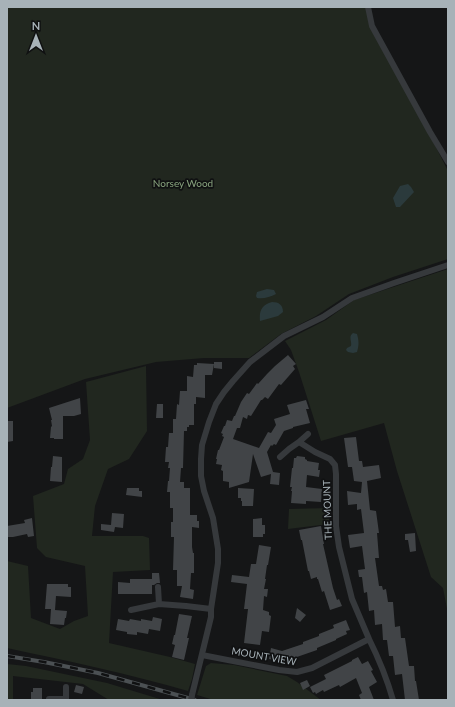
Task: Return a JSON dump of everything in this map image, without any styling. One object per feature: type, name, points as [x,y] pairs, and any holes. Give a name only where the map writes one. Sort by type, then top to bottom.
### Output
[{"type":"street","points":[[368,7],[372,26],[448,162]]},
{"type":"street","points":[[192,698],[212,617],[211,609],[218,563],[218,549],[213,518],[204,491],[200,459],[202,445],[216,404],[233,381],[250,362],[284,336],[323,317],[352,298],[448,265]]},
{"type":"street","points":[[280,457],[308,434]]},
{"type":"street","name":"THE MOUNT","points":[[299,442],[330,459],[335,465],[336,526],[339,547],[352,599],[369,639]]},
{"type":"street","points":[[158,588],[159,604]]},
{"type":"street","points":[[131,610],[159,604],[211,609]]},
{"type":"street","points":[[369,639],[387,678],[393,700]]},
{"type":"street","name":"MOUNT VIEW","points":[[202,654],[279,670],[297,672],[312,668],[369,639]]},
{"type":"street","points":[[49,699],[66,700],[66,687]]},
{"type":"green space","name":"Norsey Wood","points":[[7,7],[369,7],[372,26],[407,90],[448,171],[448,259],[393,277],[349,294],[316,316],[281,334],[249,358],[204,358],[156,362],[85,379],[7,408]]},
{"type":"green space","points":[[448,269],[448,614],[443,588],[431,577],[397,471],[384,423],[321,441],[299,372],[291,350],[285,341],[326,320],[354,300]]},
{"type":"green space","points":[[146,366],[147,431],[129,459],[108,469],[95,506],[92,536],[143,536],[149,538],[150,570],[113,572],[109,643],[195,664],[188,691],[121,673],[7,648],[7,561],[28,566],[31,618],[60,629],[74,621],[88,616],[85,566],[46,557],[37,548],[33,496],[64,484],[68,469],[83,459],[90,440],[86,382]]},
{"type":"green space","points":[[329,508],[329,524],[288,529],[289,509]]},
{"type":"green space","points":[[211,663],[234,665],[287,676],[321,700],[214,700],[197,695],[206,666]]},
{"type":"green space","points":[[7,664],[26,666],[107,683],[163,700],[109,700],[83,684],[13,676],[13,700],[7,700]]},
{"type":"shaded area","points":[[408,184],[414,192],[400,207],[396,207],[393,198],[400,186]]},
{"type":"shaded area","points":[[267,289],[274,290],[276,294],[267,298],[257,298],[257,292]]},
{"type":"shaded area","points":[[272,302],[280,304],[283,312],[278,316],[260,321],[262,308]]},
{"type":"shaded area","points":[[353,333],[357,334],[358,347],[357,352],[353,353],[346,350],[351,346],[350,337]]},
{"type":"building","points":[[288,355],[296,364],[293,366],[295,369],[281,385],[279,384],[268,399],[265,397],[261,400],[251,416],[248,415],[247,419],[243,417],[240,428],[237,428],[233,439],[259,448],[268,432],[271,433],[276,425],[274,419],[290,414],[287,405],[306,400],[309,409],[306,409],[310,423],[284,431],[276,445],[271,445],[267,452],[273,472],[280,473],[279,485],[270,484],[271,474],[261,477],[253,454],[249,482],[229,488],[229,482],[223,481],[223,471],[221,470],[222,465],[216,464],[218,450],[224,437],[221,433],[224,426],[227,420],[232,421],[247,393],[249,394],[257,383],[258,384]]},
{"type":"building","points":[[214,362],[222,362],[222,369],[214,368]]},
{"type":"building","points":[[197,363],[214,364],[212,375],[205,375],[205,398],[196,397],[196,404],[194,404],[194,425],[189,425],[189,427],[187,427],[187,431],[184,431],[183,468],[181,468],[180,482],[184,482],[184,488],[190,488],[190,515],[197,515],[197,521],[199,521],[199,528],[192,527],[194,573],[191,573],[190,589],[194,590],[193,599],[180,597],[182,586],[177,586],[177,570],[173,570],[174,537],[171,537],[171,522],[173,522],[173,508],[170,508],[170,492],[167,492],[170,468],[168,468],[169,462],[165,462],[166,447],[168,447],[169,433],[173,433],[173,419],[176,419],[180,391],[187,391],[187,376],[193,377],[194,365],[197,365]]},
{"type":"building","points":[[80,398],[81,414],[74,416],[63,416],[63,439],[50,438],[52,420],[49,408]]},
{"type":"building","points":[[157,404],[163,404],[163,418],[156,418]]},
{"type":"building","points":[[7,421],[13,421],[13,441],[7,442]]},
{"type":"building","points":[[356,437],[359,461],[362,461],[363,467],[379,465],[381,478],[367,481],[370,510],[376,511],[379,533],[377,533],[379,558],[375,558],[379,586],[382,586],[383,590],[386,589],[388,602],[393,602],[395,627],[400,626],[401,638],[405,638],[409,666],[414,666],[419,700],[405,700],[402,674],[395,675],[393,656],[389,656],[387,640],[383,640],[382,624],[375,625],[374,610],[369,611],[367,592],[364,593],[362,577],[359,577],[358,570],[365,569],[362,546],[350,548],[348,535],[364,533],[361,509],[357,510],[357,504],[348,505],[347,491],[361,493],[362,482],[354,481],[352,467],[348,467],[344,438]]},
{"type":"building","points":[[53,456],[62,457],[62,482],[50,481]]},
{"type":"building","points":[[297,456],[305,457],[307,461],[319,463],[319,477],[307,475],[306,487],[322,489],[321,502],[306,501],[306,504],[291,503],[292,487],[290,487],[292,468],[294,458]]},
{"type":"building","points":[[127,488],[139,488],[139,491],[142,491],[142,497],[126,495]]},
{"type":"building","points":[[238,488],[254,489],[253,506],[242,506],[241,498],[238,498]]},
{"type":"building","points":[[112,513],[124,514],[123,528],[115,527],[114,532],[101,530],[101,524],[111,525]]},
{"type":"building","points":[[32,518],[34,536],[28,537],[27,534],[7,537],[7,526],[25,523],[24,520]]},
{"type":"building","points":[[262,518],[262,525],[265,525],[265,534],[263,534],[263,537],[253,537],[253,519]]},
{"type":"building","points":[[321,526],[323,544],[333,588],[337,600],[339,599],[342,606],[330,610],[324,591],[322,592],[317,577],[311,579],[299,530]]},
{"type":"building","points":[[415,533],[416,551],[410,552],[408,540],[405,540],[405,534]]},
{"type":"building","points":[[259,545],[271,547],[264,589],[268,589],[267,597],[264,596],[263,610],[269,612],[269,615],[271,616],[269,632],[262,631],[260,645],[244,643],[248,609],[244,609],[247,584],[231,582],[232,575],[249,577],[251,564],[256,564]]},
{"type":"building","points":[[152,573],[159,573],[160,583],[152,585]]},
{"type":"building","points":[[130,579],[152,579],[152,594],[118,594],[118,582],[130,583]]},
{"type":"building","points":[[47,584],[68,584],[68,587],[71,587],[71,597],[56,596],[55,610],[67,611],[64,625],[50,624],[51,609],[45,609]]},
{"type":"building","points":[[297,608],[306,615],[300,622],[295,618]]},
{"type":"building","points":[[179,614],[192,616],[184,660],[172,657],[175,645],[172,644]]},
{"type":"building","points":[[153,617],[162,619],[160,631],[149,629],[148,634],[137,632],[137,635],[127,634],[127,632],[116,630],[118,619],[141,621],[141,619],[152,621]]},
{"type":"building","points":[[346,620],[350,630],[346,631],[347,634],[317,648],[317,650],[294,658],[280,657],[279,661],[269,659],[271,648],[282,651],[303,644],[303,642],[334,628],[333,625]]},
{"type":"building","points":[[358,657],[362,664],[368,661],[373,670],[371,671],[377,682],[369,687],[374,700],[361,700],[359,695],[362,693],[356,678],[340,687],[339,685],[324,692],[323,690],[316,694],[315,692],[313,693],[310,687],[326,679],[324,675]]},
{"type":"building","points":[[307,680],[310,686],[303,690],[300,683]]},
{"type":"building","points":[[76,685],[84,687],[82,694],[74,692]]},
{"type":"building","points":[[33,688],[42,688],[42,700],[31,700],[31,692],[33,692]]},
{"type":"railway","points":[[7,656],[98,673],[195,700]]}]
